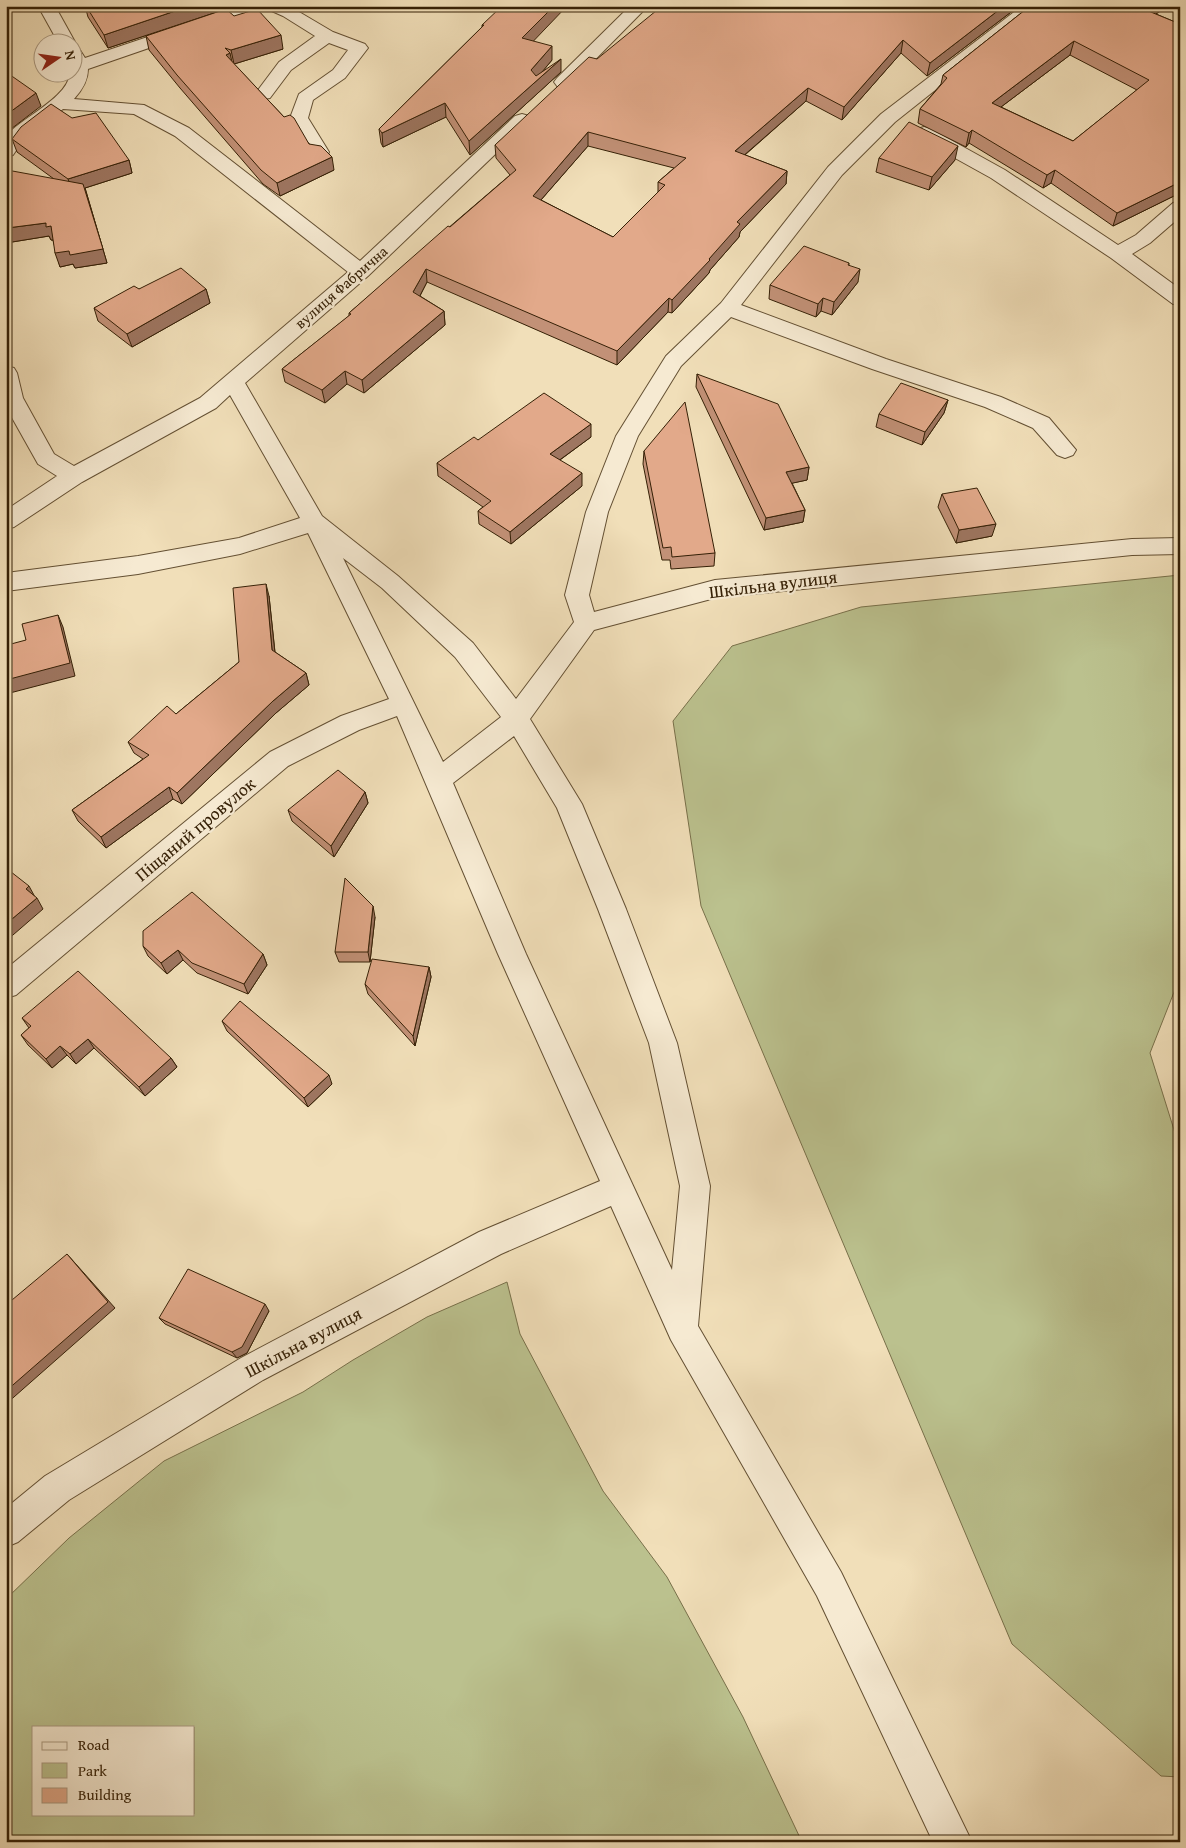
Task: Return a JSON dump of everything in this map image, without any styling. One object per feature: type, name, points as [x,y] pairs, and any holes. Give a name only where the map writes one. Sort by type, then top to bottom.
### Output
[{"type":"street","points":[[46,6],[60,32]]},
{"type":"street","points":[[82,56],[258,6]]},
{"type":"street","points":[[272,6],[288,12],[327,36],[359,48],[339,74],[305,98],[299,118],[320,152]]},
{"type":"street","name":"вулиця Фабрична","points":[[6,521],[74,476],[208,403],[361,272],[540,104],[640,6]]},
{"type":"street","points":[[438,780],[500,733],[516,718],[586,622],[577,595],[597,512],[627,436],[674,361],[728,308],[835,171],[888,118],[1033,6]]},
{"type":"street","points":[[264,94],[286,66],[327,36]]},
{"type":"street","points":[[6,151],[11,135],[61,103],[77,82]]},
{"type":"street","points":[[61,103],[138,109],[182,132],[361,272]]},
{"type":"street","points":[[888,118],[935,138],[998,174],[1118,254],[1180,299]]},
{"type":"street","points":[[1118,254],[1144,239],[1180,207]]},
{"type":"street","points":[[728,308],[879,364],[993,402],[1041,423],[1065,450]]},
{"type":"street","points":[[6,373],[12,398],[46,459],[74,476]]},
{"type":"street","points":[[232,381],[314,522],[421,739],[512,954],[682,1329],[829,1584],[953,1842]]},
{"type":"street","points":[[6,582],[138,565],[240,546],[314,522]]},
{"type":"street","points":[[314,522],[390,582],[464,650],[516,718],[568,804],[612,908],[663,1043],[695,1186],[682,1329]]},
{"type":"street","name":"Шкільна вулиця","points":[[586,622],[715,589],[1132,547],[1180,546]]},
{"type":"street","name":"Піщаний провулок","points":[[6,986],[279,759],[350,723],[404,704]]},
{"type":"street","name":"Шкільна вулиця","points":[[6,1530],[57,1488],[252,1369],[490,1243],[618,1188]]},
{"type":"green space","points":[[1180,575],[1180,977],[1150,1053],[1180,1149],[1180,1777],[1161,1776],[1012,1644],[701,906],[673,721],[732,646],[861,607]]},
{"type":"green space","points":[[507,1282],[520,1334],[603,1491],[667,1577],[743,1717],[802,1842],[6,1842],[6,1599],[69,1538],[164,1461],[303,1392],[353,1360],[427,1317]]},
{"type":"building","points":[[86,6],[190,6],[104,35]]},
{"type":"building","points":[[502,6],[554,6],[522,38],[552,46],[531,70],[536,76],[561,59],[469,141],[445,103],[382,133],[379,129]]},
{"type":"building","points":[[662,6],[842,6],[853,11],[861,6],[1004,6],[930,63],[903,40],[844,107],[808,88],[735,151],[787,171],[737,222],[740,224],[710,260],[672,300],[669,298],[617,351],[426,269],[413,292],[444,311],[362,380],[345,371],[322,390],[282,369],[351,314],[349,313],[448,226],[450,227],[516,170],[495,145],[589,57],[597,59]],"holes":[[[588,132],[686,158],[658,182],[665,185],[613,237],[533,196]]]},
{"type":"building","points":[[1030,6],[1152,6],[1146,10],[1180,24],[1180,182],[1117,213],[1055,170],[1047,175],[972,130],[969,133],[920,109],[947,78],[943,75]],"holes":[[[1074,41],[1149,80],[1073,141],[992,103]]]},
{"type":"building","points":[[226,9],[234,16],[257,9],[281,35],[231,50],[225,48],[230,53],[226,55],[284,117],[290,115],[294,118],[309,144],[321,146],[332,157],[277,183],[261,170],[177,75],[146,36]]},
{"type":"building","points":[[6,72],[36,93],[6,115]]},
{"type":"building","points":[[51,104],[72,118],[96,113],[129,160],[68,179],[12,139],[21,127]]},
{"type":"building","points":[[909,122],[958,146],[932,177],[879,158]]},
{"type":"building","points":[[7,170],[83,184],[103,249],[70,255],[69,251],[55,253],[51,226],[46,227],[46,223],[7,228]]},
{"type":"building","points":[[804,246],[860,269],[834,302],[823,298],[818,304],[770,285]]},
{"type":"building","points":[[181,268],[206,289],[127,334],[94,308],[134,286],[139,289]]},
{"type":"building","points":[[697,374],[778,404],[809,467],[786,472],[805,510],[766,518]]},
{"type":"building","points":[[901,383],[948,400],[925,432],[879,414]]},
{"type":"building","points":[[544,393],[591,424],[550,454],[582,473],[510,532],[478,511],[491,501],[437,463],[474,437],[478,440]]},
{"type":"building","points":[[685,402],[715,553],[672,557],[671,547],[663,548],[644,451]]},
{"type":"building","points":[[977,488],[996,524],[959,530],[942,494]]},
{"type":"building","points":[[266,584],[272,650],[306,673],[273,701],[177,793],[169,787],[101,837],[72,810],[149,755],[128,742],[167,706],[176,714],[239,662],[233,588]]},
{"type":"building","points":[[58,615],[70,663],[6,680],[6,647],[26,640],[22,624]]},
{"type":"building","points":[[338,770],[365,792],[331,846],[288,810]]},
{"type":"building","points":[[6,868],[29,886],[26,889],[37,898],[6,924]]},
{"type":"building","points":[[345,878],[373,906],[368,952],[335,952]]},
{"type":"building","points":[[192,892],[263,954],[244,984],[192,963],[178,950],[161,963],[143,946],[143,931]]},
{"type":"building","points":[[372,959],[429,967],[413,1036],[365,984]]},
{"type":"building","points":[[78,971],[171,1058],[139,1087],[88,1039],[70,1054],[60,1046],[46,1059],[21,1035],[31,1026],[22,1018]]},
{"type":"building","points":[[240,1001],[329,1075],[304,1098],[222,1021]]},
{"type":"building","points":[[67,1254],[108,1302],[6,1391],[6,1305]]},
{"type":"building","points":[[188,1269],[265,1304],[242,1347],[232,1352],[159,1318]]}]
